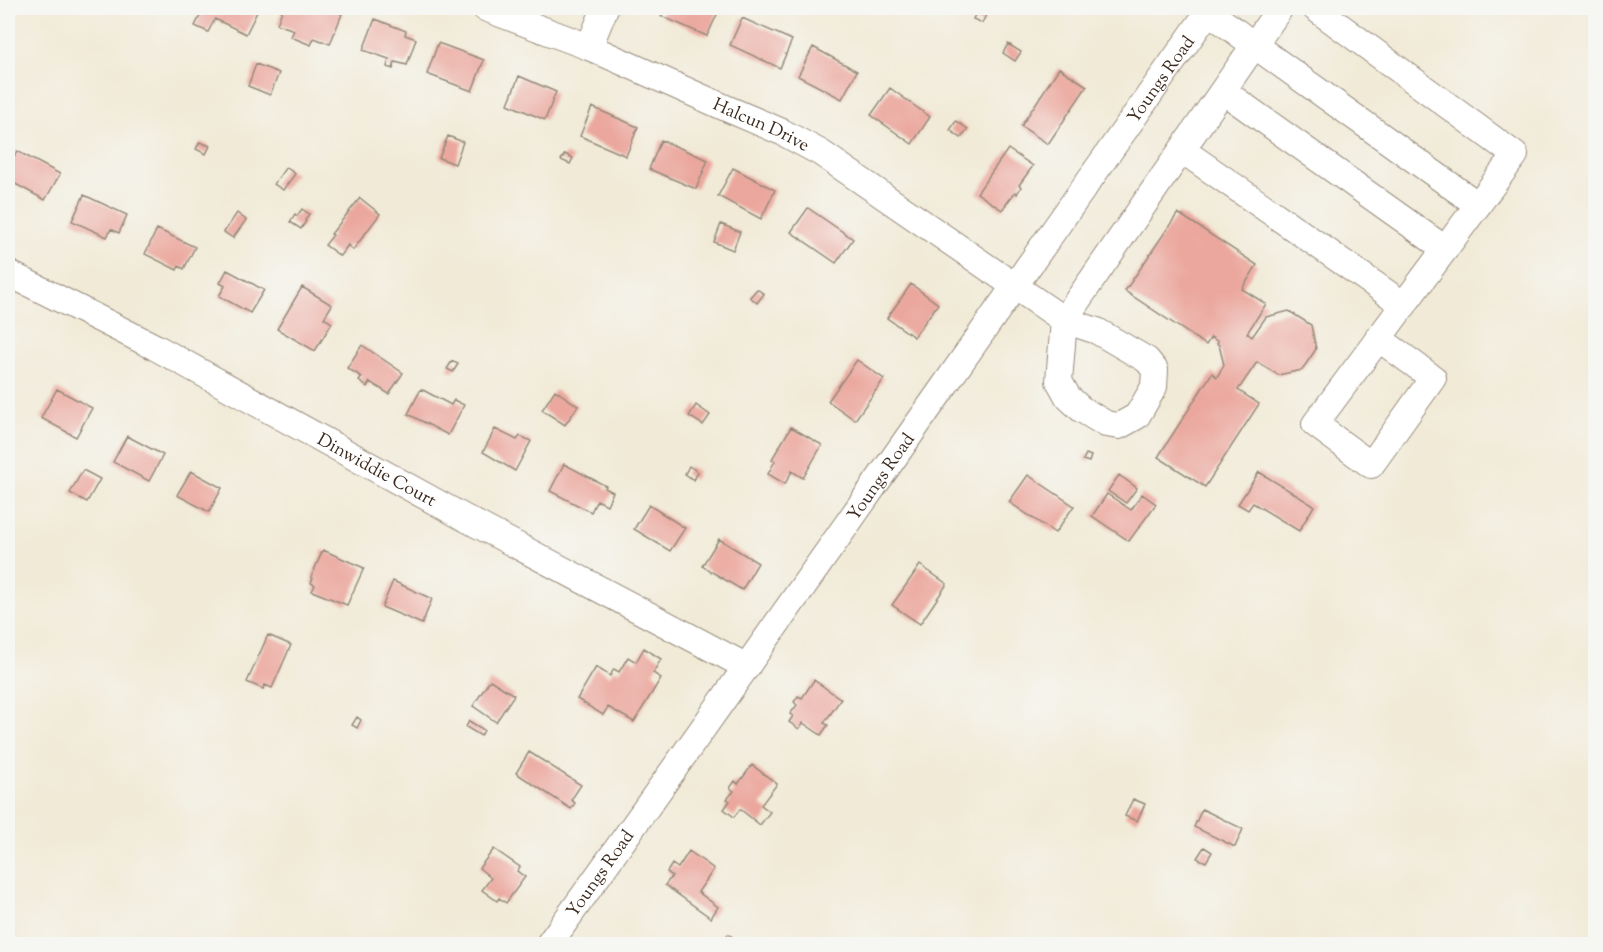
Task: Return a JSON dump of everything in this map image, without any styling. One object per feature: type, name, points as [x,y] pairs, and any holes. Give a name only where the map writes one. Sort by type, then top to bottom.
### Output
[{"type":"street","name":"Halcun Drive","points":[[485,8],[589,47],[782,132],[822,153],[1064,320],[1182,150]]},
{"type":"street","points":[[589,47],[605,8]]},
{"type":"street","points":[[1280,8],[1182,150],[1404,305]]},
{"type":"street","points":[[1315,8],[1515,154],[1404,305],[1378,338],[1315,424],[1371,465],[1433,378],[1378,338]]},
{"type":"street","points":[[1210,9],[1254,45],[1478,205]]},
{"type":"street","name":"Youngs Road","points":[[549,945],[1210,9]]},
{"type":"street","points":[[1223,91],[1445,249]]},
{"type":"street","name":"Dinwiddie Court","points":[[8,273],[155,347],[463,517],[747,667]]},
{"type":"building","points":[[204,8],[259,8],[246,34],[215,19],[208,32],[195,26]]},
{"type":"building","points":[[283,8],[325,8],[342,14],[330,44],[314,38],[311,45],[291,37],[294,30],[277,24]]},
{"type":"building","points":[[665,8],[720,8],[707,36],[661,16]]},
{"type":"building","points":[[977,11],[986,15],[982,23],[973,19]]},
{"type":"building","points":[[742,18],[792,40],[780,68],[730,45]]},
{"type":"building","points":[[375,19],[406,31],[405,35],[416,39],[407,65],[395,62],[393,69],[387,67],[389,59],[363,50]]},
{"type":"building","points":[[438,43],[484,60],[472,91],[427,74]]},
{"type":"building","points":[[1008,44],[1021,52],[1015,61],[1003,53]]},
{"type":"building","points":[[813,47],[857,71],[842,99],[798,76]]},
{"type":"building","points":[[256,64],[279,73],[270,95],[248,86]]},
{"type":"building","points":[[1059,68],[1087,86],[1048,144],[1021,126]]},
{"type":"building","points":[[519,76],[556,92],[545,120],[508,104]]},
{"type":"building","points":[[890,88],[930,117],[912,144],[871,115]]},
{"type":"building","points":[[592,107],[638,127],[626,156],[580,136]]},
{"type":"building","points":[[956,121],[968,129],[961,138],[950,130]]},
{"type":"building","points":[[448,136],[463,142],[455,164],[439,158]]},
{"type":"building","points":[[661,140],[708,160],[696,189],[649,169]]},
{"type":"building","points":[[200,142],[210,146],[206,154],[196,149]]},
{"type":"building","points":[[1008,149],[1033,166],[1019,185],[1021,187],[1017,194],[1015,192],[1002,210],[977,193]]},
{"type":"building","points":[[17,151],[60,174],[45,200],[8,180],[8,168]]},
{"type":"building","points":[[565,154],[573,158],[570,164],[561,160]]},
{"type":"building","points":[[286,167],[295,174],[283,190],[274,184]]},
{"type":"building","points":[[733,168],[775,190],[761,219],[718,196]]},
{"type":"building","points":[[84,195],[127,215],[119,233],[111,229],[107,237],[72,221]]},
{"type":"building","points":[[360,198],[380,214],[353,250],[348,245],[340,256],[325,245]]},
{"type":"building","points":[[808,208],[853,239],[836,263],[791,232]]},
{"type":"building","points":[[302,209],[309,214],[301,229],[290,222]]},
{"type":"building","points":[[237,213],[246,220],[233,238],[224,232]]},
{"type":"building","points":[[1178,213],[1257,265],[1242,289],[1266,304],[1247,333],[1252,337],[1266,317],[1289,311],[1311,325],[1316,349],[1302,370],[1278,375],[1257,362],[1238,390],[1259,404],[1205,487],[1158,457],[1212,373],[1217,377],[1224,365],[1218,342],[1211,337],[1206,345],[1125,291]]},
{"type":"building","points":[[721,224],[740,232],[733,250],[714,242]]},
{"type":"building","points":[[157,229],[195,247],[184,269],[179,266],[177,270],[145,254]]},
{"type":"building","points":[[227,270],[264,290],[250,313],[219,296],[225,286],[220,283]]},
{"type":"building","points":[[911,284],[938,304],[914,337],[887,318]]},
{"type":"building","points":[[302,287],[332,305],[324,318],[332,323],[315,351],[277,329]]},
{"type":"building","points":[[757,289],[764,294],[757,303],[750,297]]},
{"type":"building","points":[[362,345],[403,373],[389,394],[370,382],[367,387],[359,381],[362,377],[347,368]]},
{"type":"building","points":[[857,360],[884,379],[855,420],[828,401]]},
{"type":"building","points":[[452,361],[458,364],[453,372],[447,369]]},
{"type":"building","points":[[57,389],[92,408],[76,437],[41,418]]},
{"type":"building","points":[[421,389],[451,405],[454,400],[464,405],[448,435],[408,414]]},
{"type":"building","points":[[555,390],[578,406],[565,425],[542,410]]},
{"type":"building","points":[[696,405],[710,415],[703,425],[689,416]]},
{"type":"building","points":[[791,427],[822,445],[803,478],[792,471],[785,484],[768,474],[775,461],[772,459]]},
{"type":"building","points":[[495,429],[517,440],[520,436],[531,441],[515,471],[483,452]]},
{"type":"building","points":[[127,436],[163,455],[149,481],[113,462]]},
{"type":"building","points":[[1086,454],[1091,456],[1089,462],[1083,460]]},
{"type":"building","points":[[564,464],[613,492],[607,505],[597,500],[591,512],[550,491]]},
{"type":"building","points":[[689,466],[698,472],[694,480],[685,474]]},
{"type":"building","points":[[83,470],[100,479],[87,502],[70,493]]},
{"type":"building","points":[[191,471],[222,488],[209,512],[177,495]]},
{"type":"building","points":[[1259,472],[1314,506],[1299,531],[1253,503],[1248,510],[1238,504]]},
{"type":"building","points":[[1028,475],[1074,506],[1055,533],[1009,502]]},
{"type":"building","points":[[1119,475],[1137,488],[1126,503],[1108,491]]},
{"type":"building","points":[[1107,494],[1131,510],[1142,494],[1156,504],[1129,541],[1092,516]]},
{"type":"building","points":[[649,505],[685,528],[670,551],[634,529]]},
{"type":"building","points":[[719,539],[758,563],[742,590],[702,566]]},
{"type":"building","points":[[323,550],[364,568],[347,605],[312,591],[315,585],[311,583],[313,578],[311,577]]},
{"type":"building","points":[[920,565],[947,584],[920,624],[892,605]]},
{"type":"building","points":[[393,581],[432,599],[422,624],[382,607]]},
{"type":"building","points":[[268,635],[291,645],[272,688],[265,685],[263,689],[247,682]]},
{"type":"building","points":[[644,648],[661,659],[653,673],[661,678],[634,722],[608,707],[603,715],[577,699],[596,667],[610,676],[614,669],[619,672],[628,657],[636,662]]},
{"type":"building","points":[[490,680],[514,695],[496,722],[473,706]]},
{"type":"building","points":[[814,680],[841,699],[824,723],[828,725],[821,735],[803,723],[799,729],[789,722],[793,716],[790,714],[797,705],[794,702],[798,696],[802,698]]},
{"type":"building","points":[[357,717],[361,720],[357,728],[352,725]]},
{"type":"building","points":[[469,721],[484,730],[481,736],[466,727]]},
{"type":"building","points":[[529,752],[581,785],[571,800],[575,803],[571,809],[516,773]]},
{"type":"building","points":[[752,765],[777,784],[761,805],[770,812],[760,825],[740,809],[734,817],[724,809],[730,801],[727,799],[734,791],[730,788],[735,781],[738,784]]},
{"type":"building","points":[[1133,799],[1145,804],[1137,821],[1125,816]]},
{"type":"building","points":[[1202,809],[1243,829],[1235,847],[1194,827]]},
{"type":"building","points":[[1204,847],[1212,852],[1206,862],[1197,858]]},
{"type":"building","points":[[494,849],[520,867],[517,871],[525,877],[506,903],[499,898],[497,901],[482,890],[491,878],[479,868]]},
{"type":"building","points":[[689,851],[714,869],[698,892],[718,907],[711,918],[665,885],[672,876],[667,872],[672,864],[678,868]]},
{"type":"building","points":[[728,934],[743,944],[721,944]]}]
